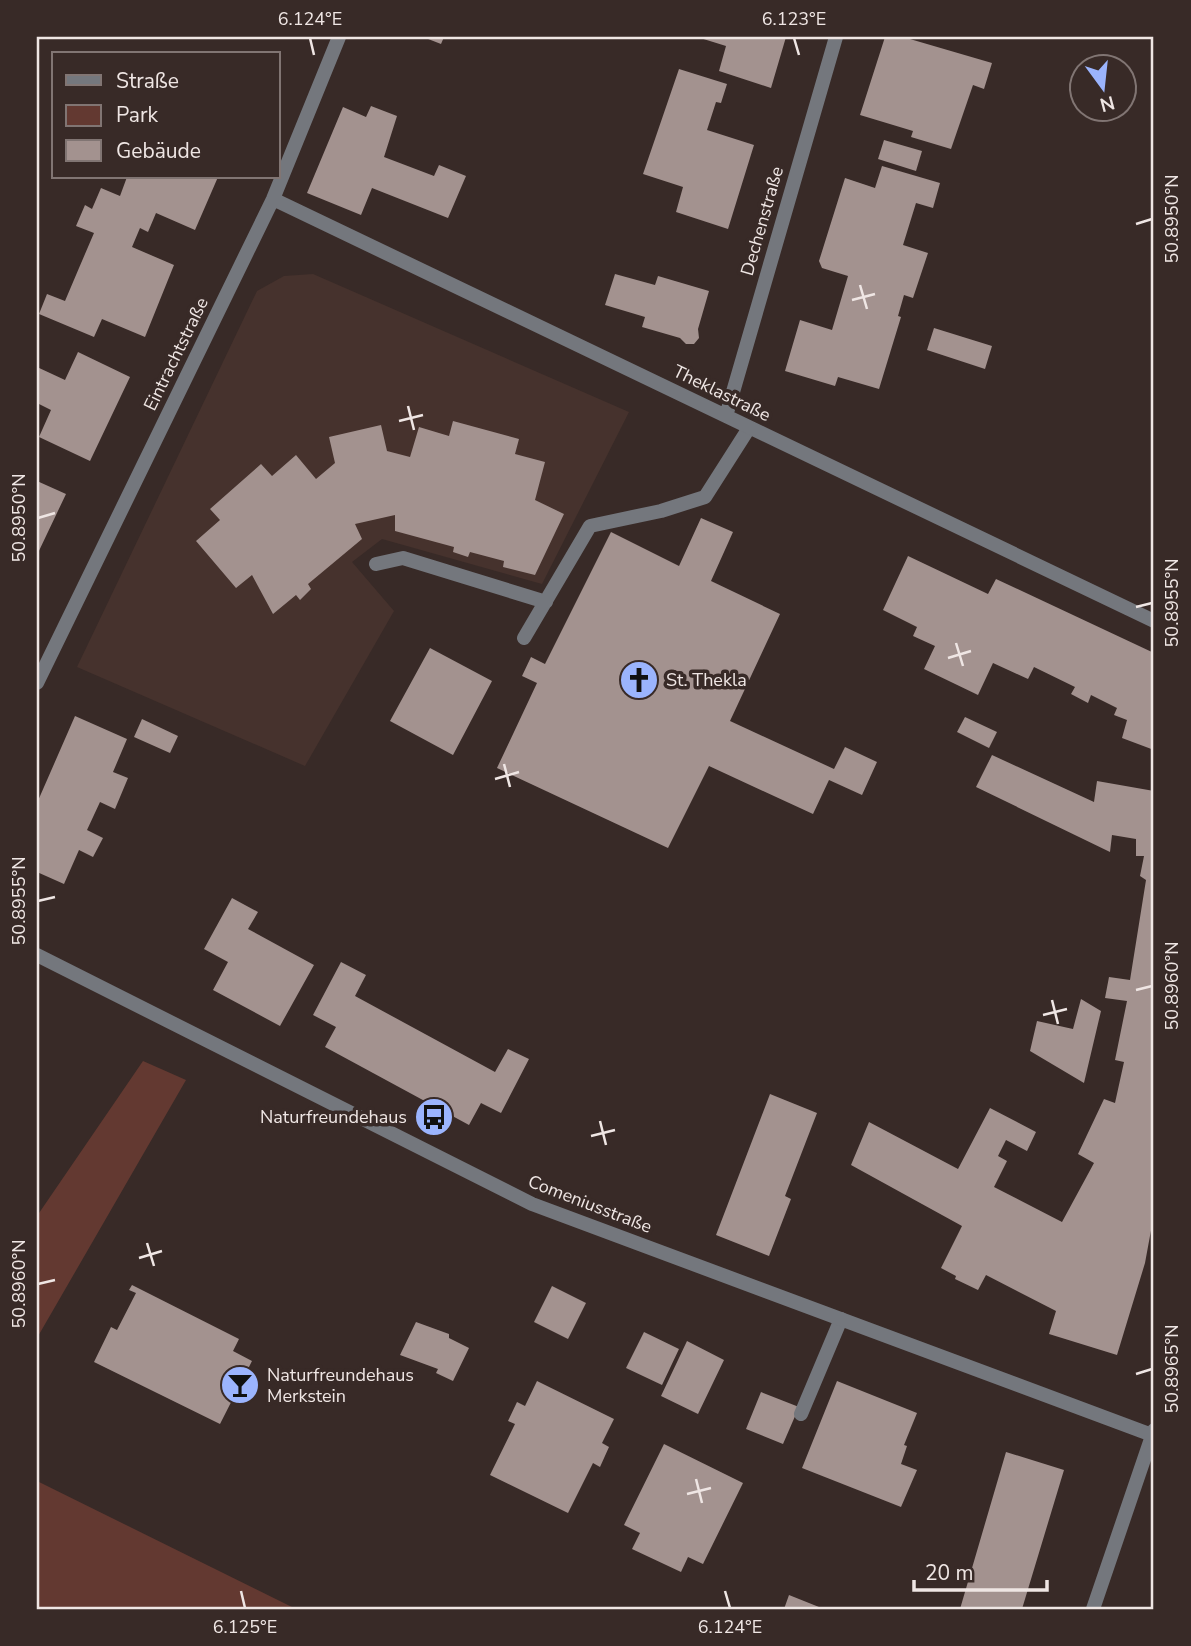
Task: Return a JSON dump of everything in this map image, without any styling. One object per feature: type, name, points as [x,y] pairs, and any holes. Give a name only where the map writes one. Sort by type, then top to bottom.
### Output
[{"type":"street","name":"Eintrachtstraße","points":[[37,682],[273,199],[339,37]]},
{"type":"street","name":"Dechenstraße","points":[[726,416],[835,37]]},
{"type":"street","name":"Theklastraße","points":[[273,199],[1154,621]]},
{"type":"street","points":[[524,638],[590,526],[661,511],[705,497],[749,428]]},
{"type":"street","points":[[376,565],[403,558],[546,602]]},
{"type":"street","name":"Comeniusstraße","points":[[37,955],[532,1204],[1153,1433]]},
{"type":"street","points":[[801,1414],[841,1319]]},
{"type":"street","points":[[1093,1609],[1153,1433]]},
{"type":"shaded area","points":[[313,274],[629,412],[542,584],[382,539],[352,562],[394,611],[305,766],[77,667],[257,291],[284,276]]},
{"type":"green space","points":[[143,1061],[186,1080],[37,1338],[37,1216]]},
{"type":"green space","points":[[37,1481],[296,1609],[37,1609]]},
{"type":"building","points":[[423,37],[444,37],[441,44]]},
{"type":"building","points":[[697,37],[786,37],[771,88],[719,71],[726,46]]},
{"type":"building","points":[[885,37],[903,37],[992,63],[984,89],[973,85],[951,149],[911,137],[913,131],[860,115]]},
{"type":"building","points":[[679,69],[727,84],[721,103],[716,102],[707,130],[754,145],[728,229],[676,212],[683,187],[643,174]]},
{"type":"building","points":[[371,106],[397,116],[384,157],[434,176],[439,165],[466,176],[448,218],[372,188],[361,215],[307,193],[343,107],[366,117]]},
{"type":"building","points":[[884,140],[922,151],[916,171],[878,159]]},
{"type":"building","points":[[882,166],[940,183],[933,208],[916,203],[903,245],[928,253],[913,298],[904,295],[898,316],[901,317],[879,389],[838,377],[835,386],[785,371],[800,320],[832,330],[848,276],[822,268],[819,261],[845,178],[875,188]]},
{"type":"building","points":[[127,178],[218,178],[195,230],[156,213],[148,232],[140,228],[132,247],[174,265],[145,337],[102,319],[94,337],[39,314],[47,294],[65,301],[94,233],[76,226],[85,205],[92,209],[101,188],[120,196]]},
{"type":"building","points":[[615,274],[655,285],[658,276],[709,291],[698,329],[699,338],[694,344],[686,344],[680,338],[642,327],[645,317],[605,305]]},
{"type":"building","points":[[934,328],[992,346],[985,369],[927,350]]},
{"type":"building","points":[[78,352],[130,377],[90,461],[39,437],[51,410],[37,403],[37,367],[65,380]]},
{"type":"building","points":[[453,421],[519,439],[515,454],[545,462],[535,500],[564,514],[535,575],[503,567],[504,561],[470,552],[468,557],[453,552],[454,547],[395,531],[395,515],[355,524],[362,539],[308,584],[311,589],[300,600],[296,595],[273,614],[252,575],[236,588],[196,541],[220,520],[210,509],[261,464],[272,476],[296,455],[316,479],[335,463],[329,437],[381,425],[387,451],[410,457],[419,427],[449,436]]},
{"type":"building","points":[[37,481],[66,494],[37,555]]},
{"type":"building","name":"St. Thekla","points":[[701,518],[733,532],[711,581],[780,614],[730,721],[834,769],[845,747],[877,762],[862,795],[829,780],[813,814],[709,766],[668,848],[497,768],[537,683],[522,676],[531,657],[545,664],[611,532],[679,566]]},
{"type":"building","points":[[908,556],[988,594],[996,579],[1154,653],[1154,750],[1122,738],[1127,720],[1114,715],[1117,708],[1091,695],[1088,703],[1071,694],[1075,687],[1034,667],[1028,679],[993,663],[978,695],[924,669],[935,646],[913,636],[917,627],[883,610]]},
{"type":"building","points":[[430,648],[492,681],[453,755],[390,721]]},
{"type":"building","points":[[75,716],[127,739],[113,772],[128,778],[115,809],[100,802],[87,830],[103,838],[93,857],[79,850],[64,884],[37,872],[37,803]]},
{"type":"building","points":[[965,717],[997,732],[989,748],[957,732]]},
{"type":"building","points":[[142,719],[178,736],[170,753],[134,737]]},
{"type":"building","points":[[992,755],[1094,802],[1097,781],[1154,791],[1154,1214],[1145,1263],[1117,1355],[1049,1334],[1056,1311],[986,1275],[978,1290],[955,1279],[956,1276],[941,1268],[962,1226],[851,1165],[869,1122],[958,1169],[990,1108],[1036,1132],[1027,1151],[1006,1140],[998,1156],[1007,1161],[994,1187],[1062,1222],[1094,1163],[1078,1154],[1104,1099],[1115,1103],[1124,1062],[1115,1060],[1127,1001],[1105,998],[1109,977],[1130,980],[1146,880],[1140,876],[1144,856],[1136,856],[1136,839],[1112,835],[1110,852],[976,787]]},
{"type":"building","points":[[232,898],[258,912],[248,929],[314,965],[280,1026],[213,990],[228,962],[204,949]]},
{"type":"building","points":[[341,962],[366,975],[355,996],[495,1072],[508,1049],[529,1059],[501,1113],[481,1103],[469,1125],[325,1047],[336,1027],[313,1015]]},
{"type":"building","points":[[1081,999],[1101,1011],[1084,1083],[1030,1051],[1037,1021],[1073,1029]]},
{"type":"building","points":[[770,1094],[817,1113],[785,1196],[791,1199],[769,1256],[716,1235]]},
{"type":"building","points":[[132,1285],[239,1339],[233,1351],[252,1361],[220,1424],[94,1362],[111,1327],[117,1330],[136,1293],[129,1290]]},
{"type":"building","points":[[552,1286],[586,1303],[568,1339],[534,1322]]},
{"type":"building","points":[[416,1322],[449,1334],[449,1338],[469,1348],[453,1381],[436,1373],[438,1369],[400,1355]]},
{"type":"building","points":[[644,1332],[679,1349],[662,1385],[626,1368]]},
{"type":"building","points":[[687,1341],[724,1360],[698,1414],[661,1396]]},
{"type":"building","points":[[537,1381],[614,1419],[602,1443],[609,1447],[600,1467],[593,1463],[568,1513],[490,1475],[515,1424],[508,1421],[517,1402],[525,1406]]},
{"type":"building","points":[[837,1381],[917,1413],[904,1445],[907,1446],[901,1464],[917,1470],[901,1507],[802,1468]]},
{"type":"building","points":[[761,1392],[799,1407],[783,1444],[746,1429]]},
{"type":"building","points":[[664,1444],[743,1483],[703,1564],[688,1557],[681,1572],[632,1549],[640,1533],[624,1525]]},
{"type":"building","points":[[1006,1452],[1064,1470],[1022,1609],[960,1609]]},
{"type":"building","points":[[789,1595],[824,1609],[784,1609]]},
{"type":"place","name":"St. Thekla","points":[[639,680]]},
{"type":"place","name":"Naturfreundehaus","points":[[434,1117]]},
{"type":"place","name":"Naturfreundehaus Merkstein","points":[[240,1385]]}]
